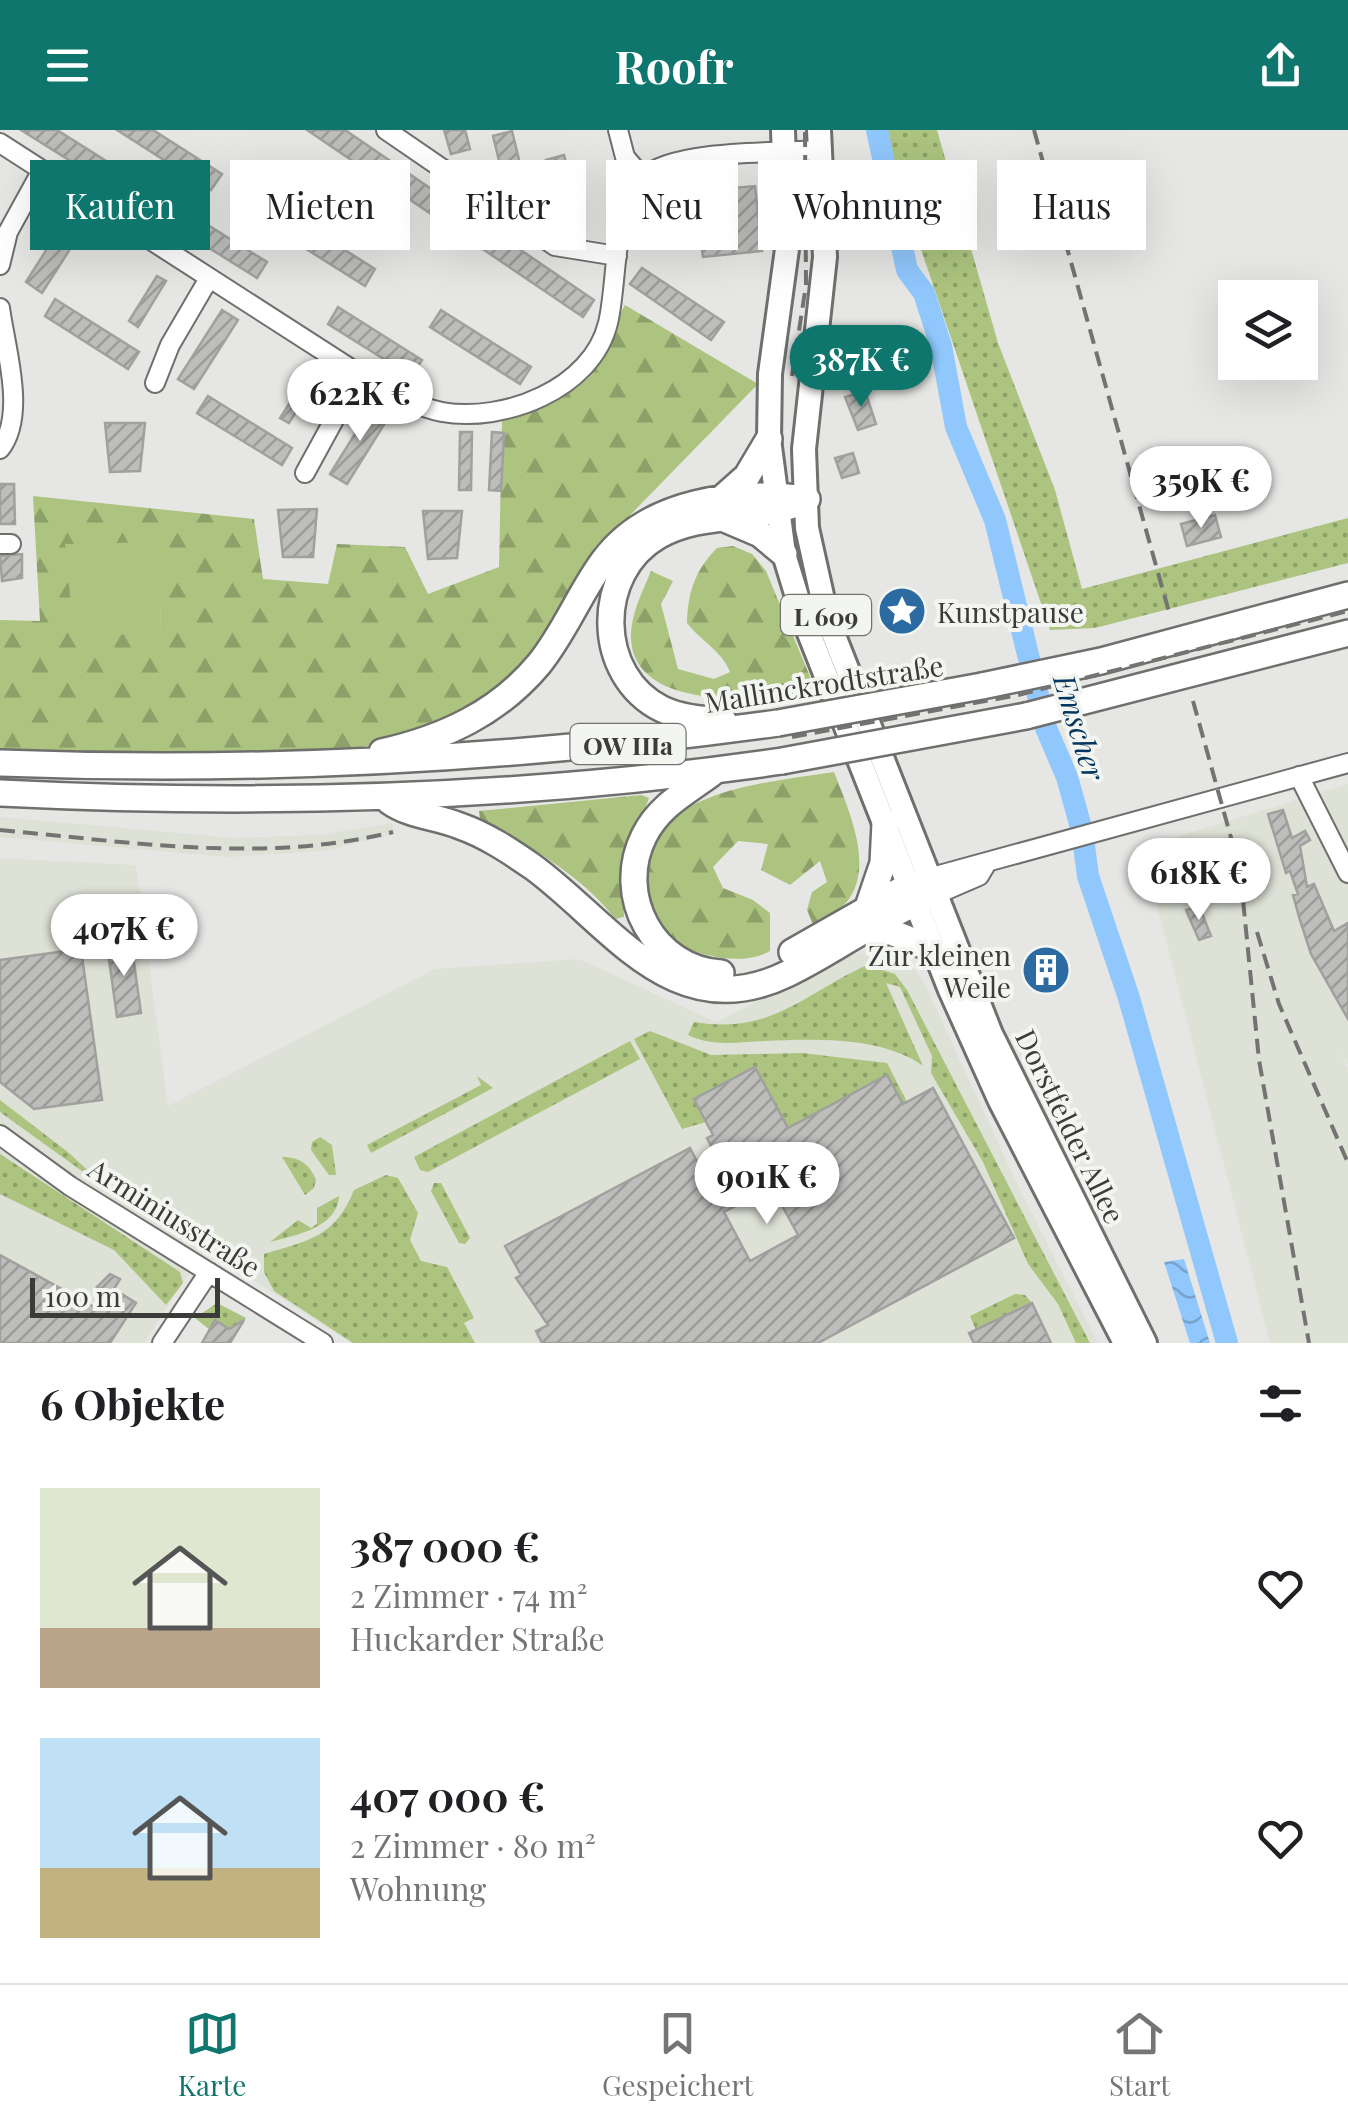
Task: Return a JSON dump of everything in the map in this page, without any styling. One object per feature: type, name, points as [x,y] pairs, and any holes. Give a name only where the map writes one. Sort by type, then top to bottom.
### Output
[{"type":"highway","points":[[769,438],[747,476],[720,510],[657,536],[624,568],[612,608],[616,657],[638,692],[662,710],[698,720],[778,722]]},
{"type":"highway","points":[[355,764],[379,752],[440,736],[494,706],[540,663],[601,564],[629,534],[656,517],[807,500]]},
{"type":"highway","points":[[720,510],[784,554]]},
{"type":"highway","name":"Mallinckrodtstraße","points":[[0,762],[156,769],[355,764],[632,744],[778,722],[1101,661],[1348,596]]},
{"type":"highway","points":[[0,793],[103,798],[384,798],[638,781],[782,761],[1026,716],[1348,633]]},
{"type":"highway","points":[[715,771],[669,802],[638,852],[633,874],[635,902],[641,918],[669,954],[698,970],[738,973],[782,959],[922,890]]},
{"type":"highway","points":[[384,798],[404,812],[458,824],[504,848],[536,869],[632,953],[682,982],[708,988],[761,984],[864,919],[883,864],[884,823]]},
{"type":"highway","points":[[864,919],[932,949]]},
{"type":"main road","name":"L 609","points":[[820,140],[825,256],[806,416],[811,554],[827,618],[922,890]]},
{"type":"main road","name":"L 609","points":[[784,142],[787,249],[770,374],[769,438],[784,554],[805,623],[884,823],[922,890]]},
{"type":"main road","name":"Dorstfelder Allee","points":[[922,890],[932,949],[992,1085],[1125,1343]]},
{"type":"main road","name":"Dorstfelder Allee","points":[[922,890],[1145,1343]]},
{"type":"street","points":[[386,130],[555,246],[617,256]]},
{"type":"street","points":[[618,130],[626,160]]},
{"type":"street","points":[[682,160],[784,142],[820,140]]},
{"type":"street","points":[[0,144],[30,164]]},
{"type":"street","points":[[0,265],[8,232],[30,192]]},
{"type":"street","points":[[162,250],[408,402],[442,412],[480,415],[531,402],[560,386],[599,347],[608,324],[618,250]]},
{"type":"street","points":[[155,383],[170,345],[208,280]]},
{"type":"street","points":[[0,308],[12,411],[10,432],[0,448]]},
{"type":"street","points":[[305,472],[359,374]]},
{"type":"street","points":[[922,890],[979,876],[985,866],[1043,844],[1348,763]]},
{"type":"street","points":[[1299,776],[1348,872]]},
{"type":"street","name":"Arminiusstraße","points":[[0,1135],[70,1186],[323,1343]]},
{"type":"street","points":[[162,1343],[209,1272]]},
{"type":"shaded area","points":[[1348,784],[1348,1064],[1336,1045],[1348,1068],[1348,1343],[1270,1343],[1142,848]]},
{"type":"shaded area","points":[[0,817],[235,838],[318,835],[391,823],[396,834],[322,851],[228,857],[0,837]]},
{"type":"shaded area","points":[[0,858],[136,865],[168,1106],[435,969],[579,959],[716,1022],[850,955],[894,949],[922,978],[1019,1188],[1098,1343],[351,1343],[205,1249],[144,1343],[0,1343]]},
{"type":"green space","points":[[885,130],[937,130],[946,160],[893,160]]},
{"type":"green space","points":[[921,250],[971,250],[998,343],[1055,490],[1082,589],[1348,518],[1348,563],[1095,628],[1050,630]]},
{"type":"green space","points":[[625,305],[758,384],[597,549],[520,670],[451,726],[374,745],[311,753],[0,750],[0,620],[40,621],[33,496],[254,519],[263,579],[328,584],[337,544],[405,547],[428,594],[499,567],[502,420],[574,374]],"holes":[[[162,542],[160,632],[130,632]]]},
{"type":"green space","points":[[163,542],[160,632],[99,636],[73,626],[65,544]]},
{"type":"green space","points":[[733,546],[752,554],[766,571],[816,691],[767,697],[707,696],[679,691],[655,680],[638,663],[631,639],[632,622],[651,571],[673,581],[661,604],[678,669],[714,679],[730,672],[722,658],[687,623],[698,573],[717,548]]},
{"type":"green space","points":[[834,772],[852,820],[859,855],[855,889],[846,903],[814,927],[807,910],[812,892],[827,882],[820,861],[790,885],[761,870],[768,844],[738,841],[713,867],[723,888],[753,900],[770,913],[770,951],[735,959],[674,946],[647,890],[647,866],[656,828],[718,794]]},
{"type":"green space","points":[[641,795],[649,798],[622,875],[624,917],[615,919],[570,875],[480,819],[479,811]]},
{"type":"green space","points":[[867,965],[895,974],[907,990],[1090,1343],[1076,1343],[1058,1304],[1028,1264],[983,1162],[931,1073],[932,1056],[900,987],[886,983],[923,1066],[868,1044],[804,1040],[726,1043],[688,1035],[694,1022],[745,1023],[766,1017]]},
{"type":"green space","points":[[650,1031],[711,1055],[802,1053],[887,1063],[907,1102],[903,1104],[887,1075],[755,1145],[710,1105],[700,1111],[706,1122],[682,1129],[634,1039]]},
{"type":"green space","points":[[630,1041],[640,1059],[428,1172],[420,1170],[414,1157]]},
{"type":"green space","points":[[477,1076],[493,1088],[371,1153],[367,1145],[481,1085]]},
{"type":"green space","points":[[0,1100],[69,1153],[111,1192],[0,1112]]},
{"type":"green space","points":[[320,1137],[332,1145],[336,1175],[329,1175],[311,1150],[312,1142]]},
{"type":"green space","points":[[0,1154],[180,1272],[183,1283],[166,1305],[114,1250],[0,1194]]},
{"type":"green space","points":[[282,1157],[294,1158],[307,1166],[316,1180],[314,1188],[305,1195]]},
{"type":"green space","points":[[386,1175],[398,1178],[418,1213],[410,1240],[421,1261],[447,1267],[474,1318],[464,1323],[475,1343],[353,1343],[274,1291],[264,1272],[264,1254],[319,1234],[338,1218],[354,1190]]},
{"type":"green space","points":[[434,1183],[441,1183],[470,1238],[465,1244],[459,1243],[431,1191]]},
{"type":"green space","points":[[339,1196],[337,1207],[323,1223],[303,1233],[270,1242],[298,1220],[311,1228],[317,1224],[317,1208]]},
{"type":"green space","points":[[1015,1294],[1025,1295],[1032,1303],[976,1330],[970,1316]]},
{"type":"green space","points":[[217,1303],[246,1318],[242,1325],[229,1329],[215,1321],[210,1330],[195,1318]]},
{"type":"water","points":[[1184,1259],[1210,1343],[1190,1343],[1164,1262]]},
{"type":"building","points":[[21,130],[57,130],[104,160],[69,160]]},
{"type":"building","points":[[117,130],[153,130],[200,160],[164,160]]},
{"type":"building","points":[[307,130],[345,130],[389,160],[351,160]]},
{"type":"building","points":[[444,130],[465,130],[470,149],[451,154]]},
{"type":"building","points":[[512,131],[519,160],[499,160],[493,136]]},
{"type":"building","points":[[210,166],[222,174],[210,189]]},
{"type":"building","points":[[410,174],[430,188],[430,213],[410,200]]},
{"type":"building","points":[[755,186],[758,250],[762,251],[703,257],[702,250],[738,250],[738,188]]},
{"type":"building","points":[[210,226],[230,239],[230,250],[248,250],[267,262],[257,278],[210,249]]},
{"type":"building","points":[[46,250],[69,250],[42,293],[26,282]]},
{"type":"building","points":[[308,250],[345,250],[375,269],[365,286]]},
{"type":"building","points":[[484,250],[521,250],[594,300],[583,317]]},
{"type":"building","points":[[642,268],[724,322],[711,340],[630,284]]},
{"type":"building","points":[[157,276],[166,281],[138,327],[129,321]]},
{"type":"building","points":[[55,299],[139,352],[128,369],[45,316]]},
{"type":"building","points":[[338,307],[422,360],[411,376],[328,324]]},
{"type":"building","points":[[222,310],[238,320],[194,389],[178,379]]},
{"type":"building","points":[[441,310],[531,367],[520,384],[430,327]]},
{"type":"building","points":[[310,372],[318,377],[289,423],[280,418]]},
{"type":"building","points":[[865,391],[876,424],[858,430],[845,397]]},
{"type":"building","points":[[208,396],[292,448],[282,465],[197,413]]},
{"type":"building","points":[[373,405],[390,415],[347,484],[330,474]]},
{"type":"building","points":[[105,423],[145,423],[140,471],[110,472]]},
{"type":"building","points":[[460,432],[472,432],[471,490],[459,490]]},
{"type":"building","points":[[492,432],[504,433],[501,491],[489,490]]},
{"type":"building","points":[[853,453],[859,473],[842,478],[835,458]]},
{"type":"building","points":[[0,484],[14,484],[15,524],[0,524]]},
{"type":"building","points":[[317,509],[313,557],[283,557],[278,510]]},
{"type":"building","points":[[423,511],[462,511],[457,558],[428,559]]},
{"type":"building","points":[[1215,515],[1221,537],[1187,546],[1181,524]]},
{"type":"building","points":[[22,554],[22,578],[2,581],[0,556]]},
{"type":"building","points":[[1283,810],[1292,838],[1305,831],[1310,840],[1300,846],[1307,887],[1314,884],[1334,931],[1348,923],[1348,1019],[1311,954],[1299,917],[1293,895],[1298,894],[1290,871],[1286,873],[1268,814]]},
{"type":"building","points":[[1199,906],[1211,936],[1199,940],[1186,910]]},
{"type":"building","points":[[131,942],[141,1013],[117,1017],[107,945]]},
{"type":"building","points":[[81,949],[102,1100],[34,1109],[0,1082],[0,960]]},
{"type":"building","points":[[755,1067],[788,1128],[887,1075],[903,1104],[933,1088],[1014,1238],[818,1343],[542,1343],[536,1331],[548,1325],[516,1278],[521,1275],[505,1246],[690,1148],[703,1173],[720,1164],[707,1138],[713,1135],[694,1099]],"holes":[[[772,1187],[798,1235],[750,1261],[724,1212]]]},
{"type":"building","points":[[0,1255],[100,1310],[109,1294],[97,1287],[110,1274],[120,1279],[114,1289],[136,1303],[110,1343],[0,1343]]},
{"type":"building","points":[[1032,1303],[1051,1343],[974,1343],[969,1333]]},
{"type":"building","points":[[215,1320],[229,1329],[244,1320],[230,1343],[202,1343]]},
{"type":"waterway","name":"Emscher","points":[[877,130],[907,270],[924,293],[941,346],[956,427],[995,520],[1046,728],[1067,777],[1082,831],[1088,876],[1129,998],[1227,1343]]},
{"type":"railway","points":[[792,376],[806,285],[805,130]]},
{"type":"railway","points":[[1034,130],[1169,612]]},
{"type":"railway","points":[[792,737],[1018,695],[1348,611]]},
{"type":"railway","points":[[1193,701],[1240,870],[1259,1060],[1309,1343]]},
{"type":"railway","points":[[0,830],[246,849],[344,842],[393,832]]},
{"type":"railway","points":[[1257,932],[1279,1004],[1348,1163]]},
{"type":"place","name":"Kunstpause","points":[[902,611]]},
{"type":"place","name":"Zur kleinen Weile","points":[[1046,970]]}]
